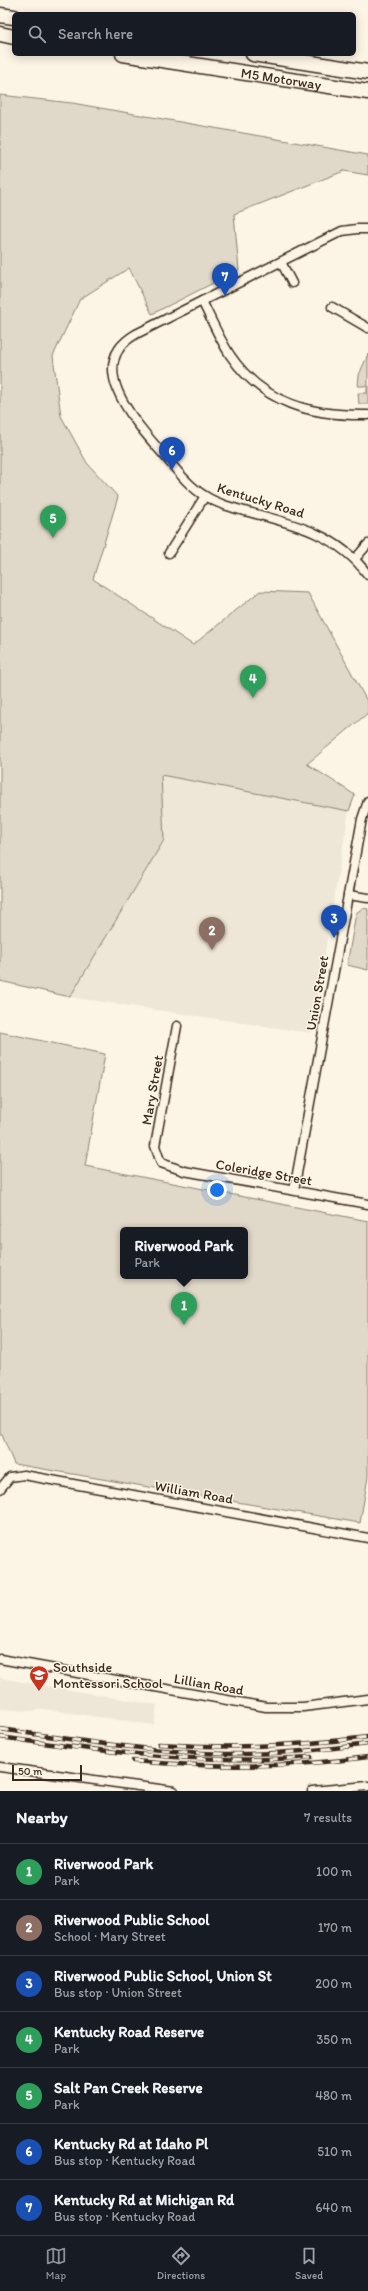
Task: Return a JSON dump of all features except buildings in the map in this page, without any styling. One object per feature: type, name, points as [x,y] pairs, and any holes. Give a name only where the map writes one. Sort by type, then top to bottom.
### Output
[{"type":"highway","points":[[0,15],[12,17]]},
{"type":"highway","points":[[0,34],[12,36]]},
{"type":"highway","name":"M5 Motorway","points":[[136,56],[368,92]]},
{"type":"highway","name":"M5 Motorway","points":[[266,56],[368,72]]},
{"type":"street","name":"Kentucky Road","points":[[368,229],[357,228],[342,231],[131,337],[118,351],[113,370],[116,388],[134,420],[190,484],[205,496],[230,507],[313,530],[337,544],[355,559],[368,575]]},
{"type":"street","points":[[281,262],[292,283]]},
{"type":"street","points":[[202,301],[230,355],[249,379],[263,392],[285,402],[327,414],[368,415]]},
{"type":"street","points":[[332,307],[368,328]]},
{"type":"street","points":[[169,553],[205,496]]},
{"type":"street","points":[[355,559],[368,544]]},
{"type":"street","name":"Union Street","points":[[294,1190],[363,815],[368,801]]},
{"type":"street","points":[[348,895],[368,898]]},
{"type":"street","name":"Mary Street","points":[[158,1158],[155,1146],[156,1137],[177,1026]]},
{"type":"street","name":"Coleridge Street","points":[[158,1158],[161,1163],[174,1168],[368,1204]]},
{"type":"street","name":"William Road","points":[[0,1489],[6,1480],[14,1475],[24,1475],[368,1538]]},
{"type":"street","name":"Lillian Road","points":[[0,1659],[266,1707],[303,1707],[368,1700]]},
{"type":"street","points":[[0,1767],[174,1791]]},
{"type":"street","points":[[312,1791],[368,1786]]},
{"type":"shaded area","points":[[0,95],[72,103],[368,155],[368,175],[344,171],[234,214],[239,270],[152,314],[129,268],[80,299],[53,356],[61,416],[87,463],[118,497],[93,579],[193,645],[260,591],[308,593],[368,703],[368,713],[307,764],[355,795],[349,811],[161,775],[164,840],[70,997],[0,981]]},
{"type":"shaded area","points":[[368,354],[368,404],[359,404],[358,393],[367,393],[367,386],[358,386],[359,375]]},
{"type":"shaded area","points":[[161,775],[349,811],[311,1033],[70,997],[164,840]]},
{"type":"shaded area","points":[[363,908],[368,909],[368,970],[347,965],[356,913]]},
{"type":"shaded area","points":[[0,1032],[105,1054],[85,1166],[368,1221],[368,1477],[360,1523],[14,1464],[2,1435],[0,1435]]},
{"type":"shaded area","name":"Southside Montessori School","points":[[0,1678],[157,1705],[154,1725],[43,1709],[30,1711],[0,1709]]},
{"type":"railway","points":[[0,1729],[141,1748],[198,1753],[262,1754],[297,1752],[368,1744]]},
{"type":"railway","points":[[0,1737],[78,1748],[155,1756],[233,1759],[311,1757]]},
{"type":"railway","points":[[159,1744],[185,1746],[264,1746],[316,1743],[368,1737]]},
{"type":"railway","points":[[133,1761],[192,1765],[250,1766],[338,1761],[368,1757]]},
{"type":"place","name":"Kentucky Rd at Michigan Rd","points":[[225,296]]},
{"type":"place","name":"Kentucky Rd at Idaho Pl","points":[[172,470]]},
{"type":"place","name":"Salt Pan Creek Reserve","points":[[53,538]]},
{"type":"place","name":"Kentucky Road Reserve","points":[[253,698]]},
{"type":"place","name":"Riverwood Public School, Union St","points":[[334,938]]},
{"type":"place","name":"Riverwood Public School","points":[[212,950]]},
{"type":"place","name":"Riverwood Park","points":[[184,1325]]},
{"type":"place","name":"Southside Montessori School","points":[[39,1692]]}]
